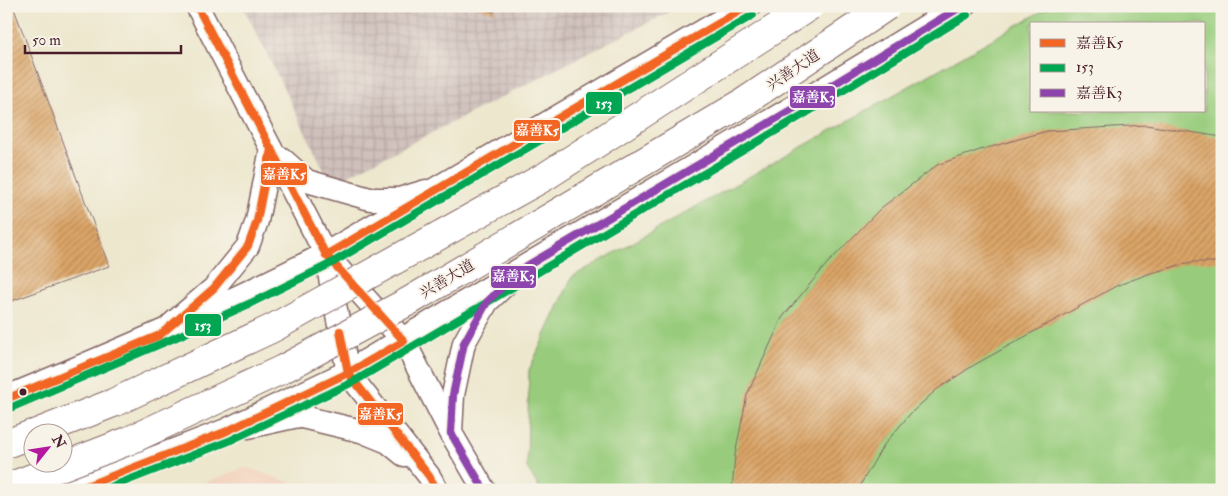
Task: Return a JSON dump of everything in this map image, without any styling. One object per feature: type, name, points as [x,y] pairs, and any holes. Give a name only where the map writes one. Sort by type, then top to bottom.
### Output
[{"type":"highway","points":[[59,424],[113,403],[273,328],[546,176],[810,6]]},
{"type":"highway","name":"兴善大道","points":[[6,488],[128,441],[283,369],[411,300],[741,104],[887,6]]},
{"type":"highway","points":[[6,444],[22,438]]},
{"type":"main road","points":[[197,6],[326,255],[404,341],[451,433],[484,490]]},
{"type":"main road","points":[[6,399],[160,335],[255,292],[326,255],[748,6]]},
{"type":"main road","points":[[76,490],[225,432],[348,373],[801,104],[962,6]]},
{"type":"main road","points":[[271,149],[306,181],[370,199],[399,199],[443,187]]},
{"type":"main road","points":[[160,335],[214,288],[248,246],[257,221],[271,149]]},
{"type":"main road","points":[[326,255],[348,373],[433,483]]},
{"type":"main road","points":[[451,433],[453,395],[464,343],[487,302],[520,270]]},
{"type":"main road","points":[[225,432],[298,416],[360,431],[388,442],[433,483]]},
{"type":"shaded area","points":[[243,6],[681,6],[331,184]]},
{"type":"shaded area","points":[[246,467],[310,490],[186,490]]},
{"type":"green space","points":[[1051,6],[1222,6],[1222,490],[541,490],[527,468],[529,370],[572,277]]},
{"type":"building","points":[[6,6],[13,6],[109,266],[6,303]]},
{"type":"building","points":[[471,6],[496,6],[494,12]]},
{"type":"building","points":[[1146,125],[1222,137],[1222,262],[1191,262],[1151,273],[1116,286],[974,365],[936,390],[910,414],[883,446],[862,482],[860,490],[732,490],[735,455],[747,395],[782,318],[825,266],[881,208],[937,165],[980,150],[1047,131]]},
{"type":"transit line","name":"嘉善K5","points":[[76,490],[225,432],[348,373],[404,341],[326,255],[197,6]]},
{"type":"transit line","name":"嘉善K5","points":[[326,255],[748,6]]},
{"type":"transit line","name":"嘉善K3","points":[[451,433],[453,395],[464,343],[487,302],[520,270],[801,104],[962,6]]},
{"type":"transit line","name":"153","points":[[10,408],[172,339],[330,264],[753,15]]},
{"type":"transit line","name":"153","points":[[103,490],[229,441],[353,382],[806,113],[967,15]]},
{"type":"transit line","name":"嘉善K5","points":[[6,399],[160,335],[214,288],[248,246],[257,221],[271,149]]},
{"type":"transit line","name":"嘉善K5","points":[[340,331],[348,373],[429,476],[437,490]]},
{"type":"transit line","name":"嘉善K3","points":[[451,433],[484,490]]}]
